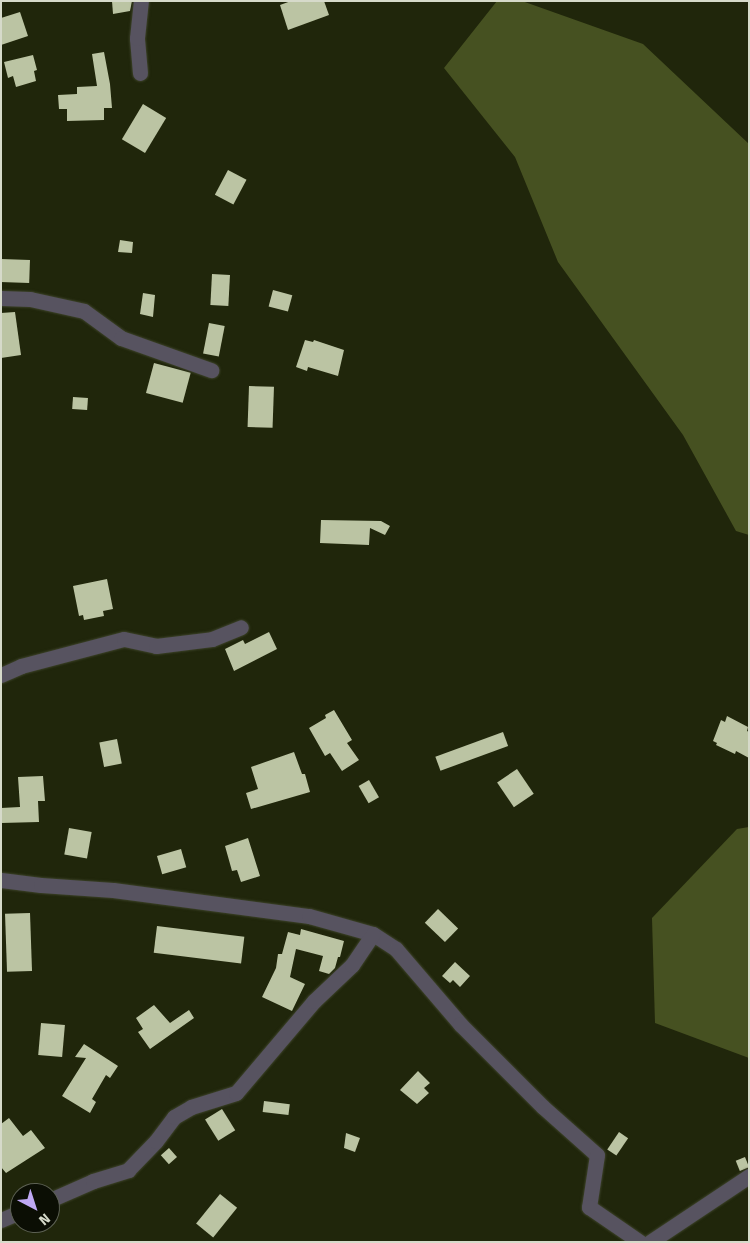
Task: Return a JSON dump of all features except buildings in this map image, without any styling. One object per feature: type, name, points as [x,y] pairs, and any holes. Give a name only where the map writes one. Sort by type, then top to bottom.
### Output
[{"type":"street","points":[[140,72],[137,38],[141,1]]},
{"type":"street","points":[[1,298],[30,299],[84,311],[121,338],[211,370]]},
{"type":"street","points":[[1,675],[21,666],[124,639],[156,646],[212,639],[241,627]]},
{"type":"street","points":[[1,880],[113,890],[309,916],[373,934],[396,949],[460,1024],[543,1106],[597,1155],[589,1207],[640,1242]]},
{"type":"street","points":[[60,1196],[93,1181],[128,1170],[156,1142],[174,1117],[191,1107],[236,1093],[314,1001],[352,964],[373,934]]},
{"type":"street","points":[[650,1242],[749,1176]]},
{"type":"green space","points":[[497,1],[522,1],[643,44],[749,144],[749,535],[736,531],[683,435],[558,262],[515,157],[444,68]]},
{"type":"green space","points":[[749,827],[749,1058],[655,1023],[652,918],[737,829]]}]
